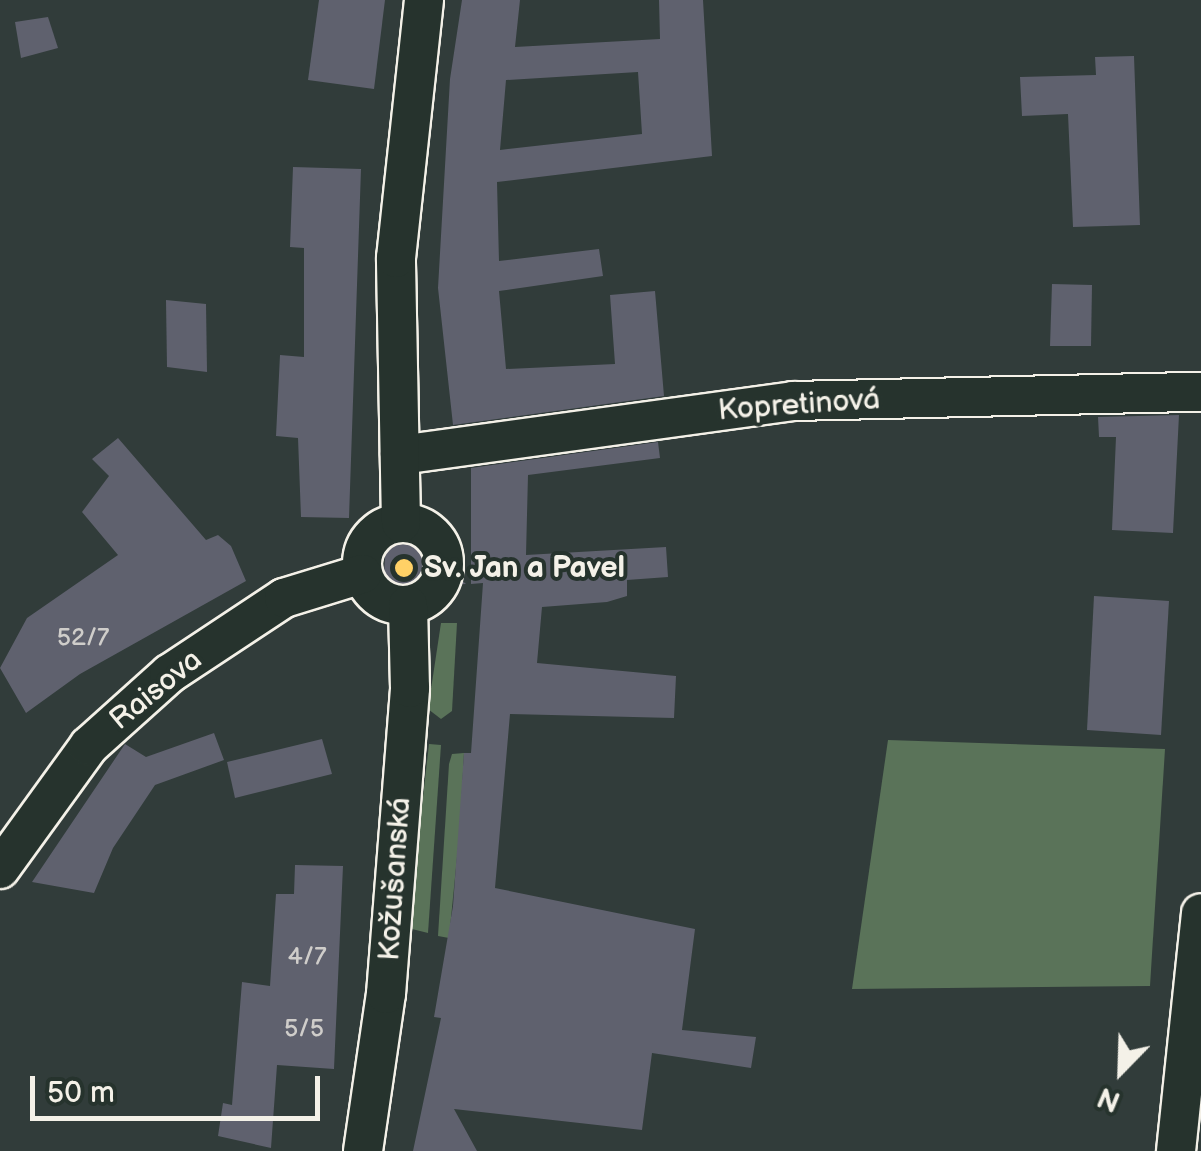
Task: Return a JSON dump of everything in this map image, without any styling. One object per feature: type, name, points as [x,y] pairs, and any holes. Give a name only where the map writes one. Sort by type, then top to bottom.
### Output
[{"type":"street","points":[[401,523],[399,207],[424,0]]},
{"type":"street","name":"Kopretinová","points":[[400,455],[794,400],[1201,392]]},
{"type":"street","points":[[401,523],[428,531],[444,568],[433,593],[408,606],[375,595],[362,574],[370,539],[401,523]]},
{"type":"street","name":"Raisova","points":[[0,868],[89,746],[169,674],[284,598],[362,574]]},
{"type":"street","name":"Kožušanská","points":[[364,1151],[386,994],[410,688],[408,606]]},
{"type":"street","points":[[1176,1151],[1201,914]]},
{"type":"green space","points":[[441,623],[457,623],[452,711],[441,719],[428,709]]},
{"type":"green space","points":[[888,740],[1165,749],[1150,986],[852,989]]},
{"type":"green space","points":[[429,744],[441,745],[428,933],[412,929],[409,921]]},
{"type":"green space","points":[[464,753],[449,938],[438,936],[449,764],[452,754]]},
{"type":"building","points":[[319,0],[385,0],[374,89],[308,80]]},
{"type":"building","points":[[462,0],[520,0],[515,47],[660,39],[659,0],[703,0],[712,156],[497,182],[499,261],[599,249],[603,276],[499,291],[506,369],[615,364],[610,295],[655,291],[664,396],[453,425],[438,288],[450,79]],"holes":[[[638,72],[642,134],[500,150],[506,80]]]},
{"type":"building","points":[[48,17],[58,48],[21,58],[15,22]]},
{"type":"building","points":[[1134,56],[1140,225],[1073,227],[1068,114],[1022,116],[1020,77],[1096,75],[1095,57]]},
{"type":"building","points":[[293,167],[361,169],[349,518],[301,517],[298,438],[276,436],[280,355],[304,357],[304,248],[290,247]]},
{"type":"building","points":[[1052,284],[1092,285],[1091,346],[1050,346]]},
{"type":"building","points":[[166,300],[206,304],[207,372],[167,367]]},
{"type":"building","points":[[1179,415],[1173,533],[1112,530],[1116,437],[1099,437],[1098,417]]},
{"type":"building","points":[[118,438],[206,540],[218,535],[231,546],[246,581],[80,674],[26,713],[0,668],[27,618],[118,555],[82,512],[109,476],[92,459]]},
{"type":"building","points":[[658,442],[660,458],[528,475],[526,555],[666,547],[668,577],[627,580],[627,596],[607,602],[542,607],[537,663],[676,676],[674,718],[510,714],[495,888],[695,929],[682,1030],[756,1037],[751,1068],[652,1053],[642,1130],[454,1109],[477,1151],[413,1151],[441,1018],[434,1017],[453,906],[464,753],[471,753],[483,583],[471,584],[471,468]]},
{"type":"building","points":[[416,539],[466,584],[383,588],[386,544]]},
{"type":"building","points":[[1094,596],[1169,601],[1161,735],[1087,730]]},
{"type":"building","points":[[214,733],[224,760],[155,785],[113,848],[94,893],[32,882],[125,744],[146,757]]},
{"type":"building","points":[[322,739],[332,774],[235,798],[227,762]]},
{"type":"building","points":[[295,865],[343,866],[334,1069],[277,1065],[271,1148],[218,1136],[223,1103],[232,1105],[242,982],[270,986],[276,894],[294,894]]},
{"type":"place","name":"Sv. Jan a Pavel","points":[[404,568]]}]
